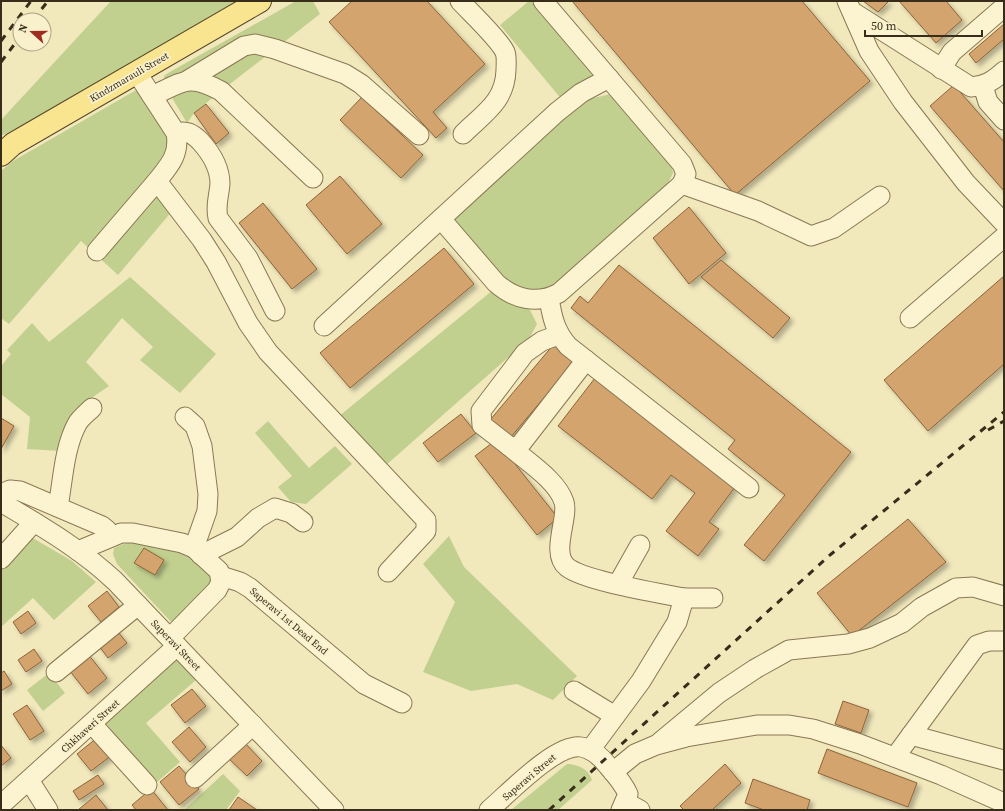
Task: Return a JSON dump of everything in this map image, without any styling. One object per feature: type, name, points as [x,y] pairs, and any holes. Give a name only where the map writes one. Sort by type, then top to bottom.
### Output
[{"type":"main road","name":"Kindzmarauli Street","points":[[1,155],[14,144],[260,1]]},
{"type":"street","points":[[460,1],[498,43],[505,52],[506,60],[506,83],[502,94],[494,105],[463,134]]},
{"type":"street","points":[[441,219],[496,283],[506,291],[520,298],[536,300],[549,298],[559,293],[682,184],[686,174],[682,164],[543,1]]},
{"type":"street","points":[[850,6],[941,69],[971,87],[983,86],[1004,71]]},
{"type":"street","points":[[850,6],[869,51],[903,102],[966,184],[1004,223]]},
{"type":"street","points":[[941,69],[952,52],[1004,7]]},
{"type":"street","points":[[152,96],[188,80],[244,46],[255,44],[275,49],[345,74],[361,84],[419,135]]},
{"type":"street","points":[[97,251],[173,160],[177,150],[176,133],[137,73]]},
{"type":"street","points":[[324,326],[557,112],[581,94],[609,78]]},
{"type":"street","points":[[188,80],[197,80],[221,91],[312,178]]},
{"type":"street","points":[[983,86],[988,102],[1004,120]]},
{"type":"street","points":[[176,133],[183,131],[189,132],[196,137],[209,150],[217,164],[220,183],[216,210],[218,218],[248,258],[275,311]]},
{"type":"street","points":[[157,180],[202,240],[216,262],[248,323],[268,352],[426,520],[426,531],[388,572]]},
{"type":"street","points":[[682,184],[758,210],[811,236],[834,228],[880,196]]},
{"type":"street","points":[[910,318],[1004,237]]},
{"type":"street","points":[[549,298],[552,321],[558,335],[568,346],[749,488]]},
{"type":"street","points":[[558,335],[542,341],[525,353],[481,411],[482,425],[551,481],[564,503],[559,553],[566,566],[584,576],[618,584],[684,598],[713,598]]},
{"type":"street","points":[[509,446],[515,447],[520,445],[586,360]]},
{"type":"street","points":[[58,507],[67,454],[72,435],[77,423],[92,408]]},
{"type":"street","points":[[185,417],[195,426],[202,446],[208,494],[207,511],[197,552]]},
{"type":"street","points":[[1,494],[10,490],[20,492],[102,526],[107,530],[110,537]]},
{"type":"street","name":"Saperavi Street","points":[[1,502],[78,550],[96,564],[174,642],[334,810]]},
{"type":"street","points":[[197,552],[236,537],[258,518],[275,508],[291,513],[303,522]]},
{"type":"street","points":[[1,559],[34,522]]},
{"type":"street","points":[[78,550],[122,533],[133,533],[182,544],[197,552],[219,571],[221,582],[217,590],[174,642]]},
{"type":"street","points":[[618,584],[640,545]]},
{"type":"street","name":"Saperavi 1st Dead End","points":[[221,576],[240,582],[250,588],[364,684],[402,703]]},
{"type":"street","points":[[656,745],[719,693],[754,669],[789,650],[848,644],[870,638],[902,622],[922,607],[956,588],[973,588],[1004,596]]},
{"type":"street","points":[[629,807],[628,794],[613,772],[603,760],[590,750],[641,681],[677,622],[684,598]]},
{"type":"street","points":[[56,672],[138,605]]},
{"type":"street","points":[[895,757],[978,645],[989,641],[1004,641]]},
{"type":"street","name":"Chkhaveri Street","points":[[1,805],[92,724],[174,642]]},
{"type":"street","points":[[574,691],[615,716]]},
{"type":"street","points":[[92,724],[147,785]]},
{"type":"street","points":[[195,778],[253,725]]},
{"type":"street","points":[[613,772],[635,754],[656,745],[686,737],[757,725],[789,725],[813,729],[895,757],[1004,803]]},
{"type":"street","points":[[911,734],[1004,760]]},
{"type":"street","name":"Saperavi Street","points":[[489,810],[548,759],[560,752],[580,747],[590,750]]},
{"type":"street","points":[[30,780],[48,810]]},
{"type":"green space","points":[[111,1],[241,1],[59,107],[1,136],[1,120]]},
{"type":"green space","points":[[296,1],[313,1],[320,14],[194,113],[187,123],[165,86],[164,76]]},
{"type":"green space","points":[[529,1],[538,1],[593,69],[591,78],[563,101],[500,25]]},
{"type":"green space","points":[[138,89],[166,131],[169,145],[166,154],[161,162],[148,175],[173,210],[118,275],[81,241],[9,324],[1,318],[1,171],[13,161]]},
{"type":"green space","points":[[611,94],[670,159],[673,173],[667,185],[556,288],[540,293],[509,287],[449,219],[572,112],[589,99]]},
{"type":"green space","points":[[130,277],[216,354],[180,393],[140,360],[153,347],[122,318],[86,362],[109,386],[74,410],[61,451],[27,449],[30,417],[1,394],[1,366],[11,354],[7,350],[32,323],[49,342]]},
{"type":"green space","points":[[493,290],[530,310],[537,324],[529,339],[385,466],[338,417]]},
{"type":"green space","points":[[268,421],[309,468],[335,446],[352,464],[306,504],[291,502],[278,487],[292,476],[255,433]]},
{"type":"green space","points":[[449,536],[464,567],[577,676],[553,700],[517,684],[471,691],[423,672],[455,602],[423,564]]},
{"type":"green space","points":[[31,537],[72,561],[96,582],[54,620],[33,598],[1,627],[1,570]]},
{"type":"green space","points":[[133,540],[185,550],[215,578],[174,625],[117,564],[113,554],[114,548]]},
{"type":"green space","points":[[177,659],[196,680],[146,723],[180,762],[156,783],[104,721]]},
{"type":"green space","points":[[49,673],[65,693],[43,711],[27,690]]},
{"type":"green space","points":[[567,764],[582,768],[588,773],[592,780],[558,810],[511,810]]},
{"type":"green space","points":[[223,774],[240,791],[226,810],[184,810]]},
{"type":"building","points":[[352,1],[427,1],[485,64],[433,112],[447,128],[436,138],[329,22]]},
{"type":"building","points":[[572,1],[802,1],[870,81],[735,195]]},
{"type":"building","points":[[863,1],[889,1],[878,12]]},
{"type":"building","points":[[899,1],[946,1],[962,20],[936,43]]},
{"type":"building","points":[[1004,24],[1004,39],[976,63],[969,54]]},
{"type":"building","points":[[954,85],[1004,142],[1004,191],[930,106]]},
{"type":"building","points":[[362,97],[423,155],[401,178],[340,120]]},
{"type":"building","points":[[206,104],[229,133],[216,144],[194,113]]},
{"type":"building","points":[[340,176],[382,224],[347,254],[306,205]]},
{"type":"building","points":[[263,203],[317,269],[292,289],[239,223]]},
{"type":"building","points":[[689,207],[726,253],[689,284],[653,238]]},
{"type":"building","points":[[444,248],[474,284],[350,388],[320,353]]},
{"type":"building","points":[[721,260],[790,318],[773,338],[701,277]]},
{"type":"building","points":[[619,265],[851,452],[764,561],[744,545],[785,495],[728,449],[735,440],[571,308],[580,296],[588,303]]},
{"type":"building","points":[[1004,276],[1004,364],[928,431],[884,380]]},
{"type":"building","points":[[554,344],[575,361],[510,438],[490,420]]},
{"type":"building","points":[[595,378],[735,487],[709,522],[719,529],[698,556],[666,531],[695,493],[671,475],[652,499],[558,426]]},
{"type":"building","points":[[461,414],[476,433],[438,462],[423,443]]},
{"type":"building","points":[[1,418],[14,426],[1,449]]},
{"type":"building","points":[[496,440],[558,518],[537,535],[475,456]]},
{"type":"building","points":[[908,519],[946,562],[852,636],[817,593]]},
{"type":"building","points":[[144,548],[164,560],[155,575],[134,563]]},
{"type":"building","points":[[107,591],[119,607],[101,622],[88,606]]},
{"type":"building","points":[[28,611],[36,623],[21,634],[13,622]]},
{"type":"building","points":[[114,627],[127,643],[108,658],[96,642]]},
{"type":"building","points":[[34,649],[42,661],[26,672],[18,660]]},
{"type":"building","points":[[88,654],[107,678],[88,694],[69,670]]},
{"type":"building","points":[[4,671],[12,684],[1,691],[1,673]]},
{"type":"building","points":[[192,689],[206,706],[185,723],[171,705]]},
{"type":"building","points":[[843,701],[869,710],[861,733],[835,724]]},
{"type":"building","points":[[27,705],[44,731],[30,740],[13,714]]},
{"type":"building","points":[[189,727],[206,747],[190,762],[172,742]]},
{"type":"building","points":[[98,737],[112,755],[91,771],[77,754]]},
{"type":"building","points":[[244,742],[262,761],[247,776],[228,758]]},
{"type":"building","points":[[1,745],[11,758],[1,766]]},
{"type":"building","points":[[827,749],[917,783],[908,807],[818,773]]},
{"type":"building","points":[[725,764],[741,783],[712,810],[684,810],[680,806]]},
{"type":"building","points":[[179,766],[199,789],[179,805],[160,782]]},
{"type":"building","points":[[98,775],[104,784],[79,800],[73,791]]},
{"type":"building","points":[[753,779],[810,800],[807,810],[764,810],[745,803]]},
{"type":"building","points":[[151,789],[168,810],[136,810],[132,805]]},
{"type":"building","points":[[96,795],[108,810],[78,810]]},
{"type":"building","points":[[238,797],[257,810],[229,810]]},
{"type":"railway","points":[[1,41],[31,1]]},
{"type":"railway","points":[[39,12],[48,1]]},
{"type":"railway","points":[[1,62],[12,48]]},
{"type":"railway","points":[[549,810],[830,555],[1004,412]]},
{"type":"railway","points":[[988,430],[1004,421]]}]
